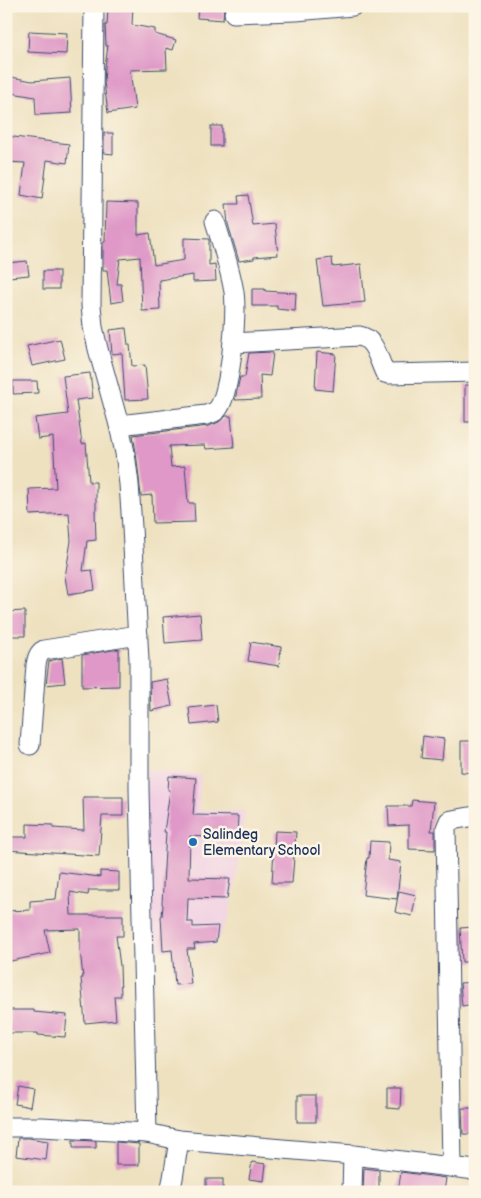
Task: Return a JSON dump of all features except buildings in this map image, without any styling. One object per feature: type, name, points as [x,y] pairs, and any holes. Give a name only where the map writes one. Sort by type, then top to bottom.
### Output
[{"type":"street","points":[[94,6],[91,304],[98,349],[119,425],[129,484],[139,660],[139,788],[147,1133]]},
{"type":"street","points":[[234,13],[296,11],[353,6]]},
{"type":"street","points":[[119,425],[206,415],[217,410],[220,404],[232,359],[234,294],[230,270],[215,221]]},
{"type":"street","points":[[232,343],[359,336],[365,337],[372,344],[385,373],[475,372]]},
{"type":"street","points":[[30,745],[36,665],[37,658],[41,652],[138,635]]},
{"type":"street","points":[[452,1166],[446,828],[449,821],[475,816]]},
{"type":"street","points":[[6,1127],[42,1127],[147,1133],[179,1140],[353,1155],[475,1170]]},
{"type":"street","points":[[170,1192],[179,1140]]},
{"type":"street","points":[[352,1192],[353,1155]]},
{"type":"shaded area","name":"Salindeg Elementary School","points":[[146,769],[201,775],[198,810],[245,811],[236,879],[228,920],[214,946],[144,952]]},
{"type":"place","name":"Salindeg Elementary School","points":[[193,842]]}]
